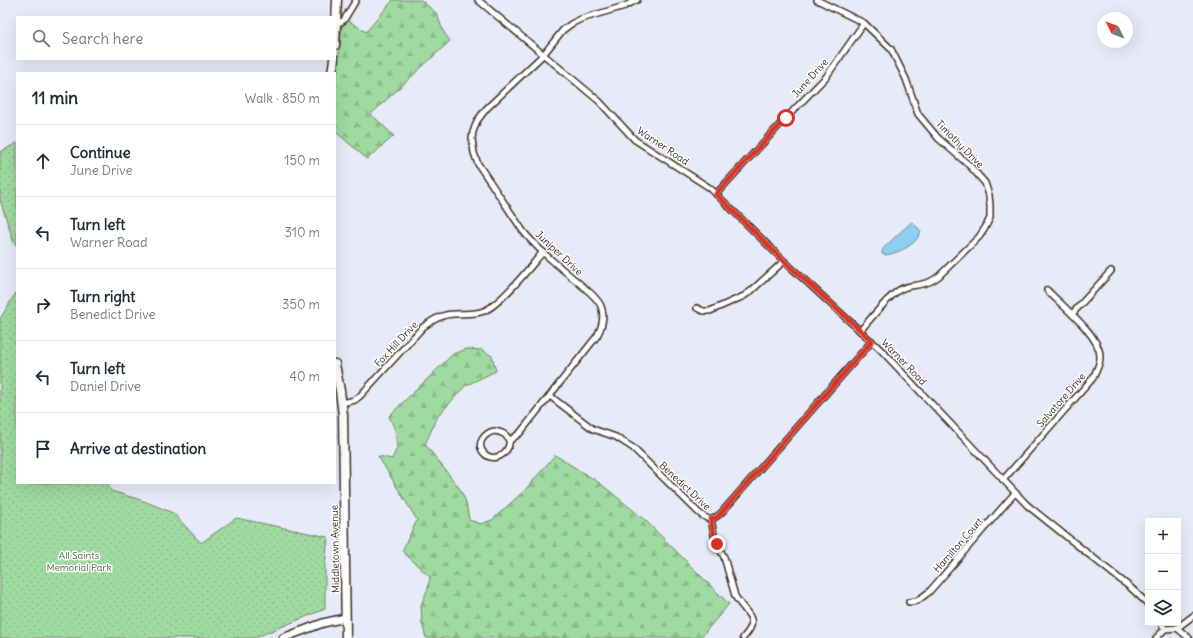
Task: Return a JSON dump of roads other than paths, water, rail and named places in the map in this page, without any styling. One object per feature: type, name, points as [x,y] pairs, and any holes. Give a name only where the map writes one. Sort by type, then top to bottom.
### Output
[{"type":"main road","points":[[336,34],[337,0]]},
{"type":"main road","points":[[332,72],[334,60]]},
{"type":"main road","name":"Middletown Avenue","points":[[336,370],[342,403],[346,638]]},
{"type":"street","points":[[337,23],[344,20],[356,0]]},
{"type":"street","name":"Warner Road","points":[[478,0],[599,101],[635,140],[710,188],[784,261],[872,341],[1027,505],[1131,588],[1145,601]]},
{"type":"street","name":"Juniper Drive","points":[[509,441],[506,435],[494,430],[483,437],[480,445],[484,453],[493,458],[499,457],[505,452],[508,448],[509,441],[520,433],[597,336],[602,325],[603,317],[601,306],[598,302],[543,252],[523,231],[478,164],[474,153],[472,139],[475,126],[481,114],[543,55],[563,30],[581,18],[625,6],[637,0]]},
{"type":"street","name":"Timothy Drive","points":[[817,0],[864,23],[892,49],[906,79],[918,114],[938,138],[974,170],[985,183],[989,195],[990,218],[979,237],[932,281],[908,286],[899,290],[860,331]]},
{"type":"street","name":"June Drive","points":[[716,194],[826,77],[864,23]]},
{"type":"street","name":"Fox Hill Drive","points":[[342,403],[355,400],[360,396],[423,327],[432,321],[443,315],[484,311],[494,305],[505,295],[543,252]]},
{"type":"street","points":[[696,308],[704,311],[710,311],[744,296],[784,261]]},
{"type":"street","points":[[1072,314],[1110,271]]},
{"type":"street","name":"Salvatore Drive","points":[[1003,480],[1093,378],[1098,368],[1101,356],[1093,337],[1047,290]]},
{"type":"street","name":"Benedict Drive","points":[[550,396],[592,429],[616,437],[633,448],[699,513],[711,519],[716,518],[723,511],[872,341]]},
{"type":"street","name":"Hamilton Court","points":[[909,602],[917,601],[929,592],[1015,493]]},
{"type":"street","points":[[711,519],[715,540],[724,557],[735,596],[752,621],[751,629],[743,638]]},
{"type":"street","points":[[1156,638],[1165,629],[1177,628],[1193,616]]},
{"type":"street","points":[[282,638],[323,623],[345,618]]},
{"type":"street","points":[[1177,628],[1189,638]]},
{"type":"water","points":[[912,222],[921,231],[917,239],[907,247],[898,251],[888,255],[882,254],[882,250],[885,246]]},
{"type":"park label","name":"All Saints Memorial Park","points":[[79,560]]}]
